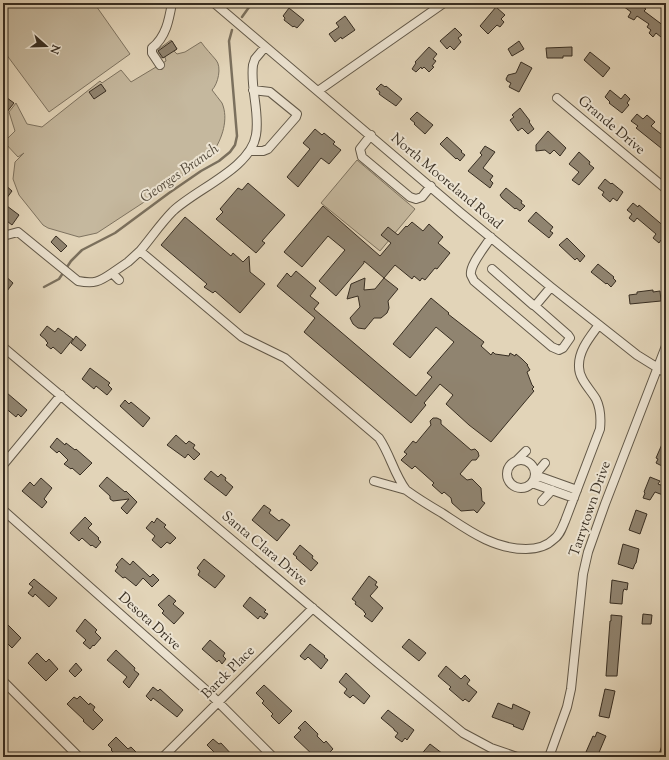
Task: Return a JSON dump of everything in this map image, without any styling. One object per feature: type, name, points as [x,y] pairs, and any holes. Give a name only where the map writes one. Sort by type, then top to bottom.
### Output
[{"type":"street","points":[[160,65],[152,53],[152,48],[164,36],[172,3]]},
{"type":"street","name":"North Mooreland Road","points":[[214,3],[491,238],[598,326],[637,356],[666,373]]},
{"type":"street","points":[[318,91],[444,3]]},
{"type":"street","points":[[3,236],[18,232],[78,281],[91,283],[101,280],[112,273],[131,265],[140,251],[173,211],[235,166],[250,151],[256,134],[254,62],[265,47]]},
{"type":"street","points":[[250,151],[263,151],[268,149],[297,114],[270,92],[254,90]]},
{"type":"street","name":"Grande Drive","points":[[557,98],[666,189]]},
{"type":"street","points":[[371,135],[360,149],[362,157],[410,197],[416,199],[422,197],[431,186]]},
{"type":"street","points":[[491,238],[475,261],[471,270],[471,275],[474,281],[552,347],[559,350],[563,348],[570,338],[568,335],[492,270]]},
{"type":"street","points":[[140,251],[242,337],[285,358],[379,438],[401,483],[406,490]]},
{"type":"street","points":[[112,273],[119,280]]},
{"type":"street","points":[[535,306],[551,287]]},
{"type":"street","points":[[374,481],[406,490],[479,537],[498,544],[518,549],[535,548],[555,539],[560,532],[575,494],[598,435],[601,422],[601,414],[596,400],[583,380],[579,367],[582,350],[598,326]]},
{"type":"street","name":"Tarrytown Drive","points":[[549,757],[567,707],[571,689],[583,574],[588,552],[594,531],[666,346]]},
{"type":"street","name":"Santa Clara Drive","points":[[3,347],[463,733],[491,748],[517,757]]},
{"type":"street","points":[[3,465],[62,395]]},
{"type":"street","points":[[526,451],[510,465],[506,472],[508,481],[514,487],[526,488],[545,463]]},
{"type":"street","points":[[517,460],[526,460],[530,463],[535,470],[534,479]]},
{"type":"street","points":[[534,479],[575,494]]},
{"type":"street","points":[[534,479],[552,490],[575,494]]},
{"type":"street","points":[[542,501],[552,490]]},
{"type":"street","name":"Desota Drive","points":[[3,510],[218,702],[273,757]]},
{"type":"street","name":"Barck Place","points":[[164,757],[313,608]]},
{"type":"street","points":[[3,681],[79,757]]},
{"type":"shaded area","points":[[3,3],[94,3],[130,54],[49,112],[3,50]]},
{"type":"shaded area","points":[[171,40],[177,49],[174,51],[177,54],[185,52],[201,42],[218,63],[219,71],[216,84],[212,90],[222,103],[225,122],[222,135],[213,152],[164,189],[97,233],[79,237],[48,228],[43,225],[19,195],[13,179],[15,162],[24,153],[18,157],[4,142],[15,131],[9,112],[16,103],[27,124],[42,127],[100,81],[102,83],[121,70],[131,82],[166,61],[165,57],[162,58],[156,51]]},
{"type":"shaded area","points":[[357,160],[415,209],[380,251],[321,203]]},
{"type":"building","points":[[619,3],[637,3],[646,9],[644,11],[666,29],[666,41],[656,33],[653,37],[649,33],[651,30],[647,27],[649,24],[637,16],[634,20],[628,17],[631,12]]},
{"type":"building","points":[[496,7],[505,15],[501,19],[504,22],[500,27],[497,25],[488,34],[480,26]]},
{"type":"building","points":[[289,8],[304,20],[297,28],[294,26],[293,27],[284,20],[285,18],[283,16]]},
{"type":"building","points":[[345,16],[355,30],[342,39],[341,37],[335,42],[329,34],[339,27],[336,23]]},
{"type":"building","points":[[455,28],[462,35],[458,38],[461,42],[454,50],[450,46],[447,49],[440,41]]},
{"type":"building","points":[[172,41],[177,49],[163,58],[158,51]]},
{"type":"building","points":[[519,41],[524,49],[512,56],[508,49]]},
{"type":"building","points":[[429,47],[437,54],[433,59],[436,61],[432,66],[434,67],[429,72],[424,67],[422,69],[421,67],[416,72],[412,69],[416,63],[415,62]]},
{"type":"building","points":[[572,47],[572,56],[563,56],[563,58],[547,58],[546,48]]},
{"type":"building","points":[[590,52],[610,68],[603,77],[584,60]]},
{"type":"building","points":[[521,62],[532,68],[519,92],[509,87],[511,83],[506,79],[508,75],[516,73]]},
{"type":"building","points":[[101,84],[106,91],[94,99],[89,92]]},
{"type":"building","points":[[381,84],[385,87],[386,86],[402,99],[396,106],[379,94],[380,92],[376,89]]},
{"type":"building","points":[[610,90],[621,99],[625,94],[630,99],[627,103],[629,105],[622,113],[609,103],[610,102],[605,97]]},
{"type":"building","points":[[3,95],[14,103],[3,117]]},
{"type":"building","points":[[520,108],[534,129],[528,134],[522,128],[518,131],[510,120],[514,117],[512,115]]},
{"type":"building","points":[[417,112],[433,125],[425,134],[410,119]]},
{"type":"building","points":[[637,114],[643,119],[647,115],[655,122],[651,126],[666,138],[666,152],[636,128],[638,126],[631,121]]},
{"type":"building","points":[[315,129],[322,135],[324,133],[335,142],[333,144],[341,150],[329,164],[321,158],[298,187],[287,177],[310,149],[303,143]]},
{"type":"building","points":[[548,131],[566,148],[560,156],[554,150],[550,154],[545,150],[536,151],[536,145]]},
{"type":"building","points":[[447,137],[465,155],[460,161],[440,144]]},
{"type":"building","points":[[485,146],[495,152],[483,168],[493,176],[490,180],[493,183],[490,188],[468,171],[482,155],[480,153]]},
{"type":"building","points":[[579,152],[594,168],[579,185],[572,180],[579,172],[569,164]]},
{"type":"building","points":[[605,179],[623,192],[617,201],[613,198],[610,202],[602,195],[604,192],[598,188]]},
{"type":"building","points":[[3,183],[12,191],[3,203]]},
{"type":"building","points":[[248,183],[285,215],[262,241],[265,243],[256,253],[216,219],[223,212],[220,209],[238,188],[242,190]]},
{"type":"building","points":[[506,188],[522,201],[521,203],[525,206],[520,211],[516,208],[515,209],[500,195]]},
{"type":"building","points":[[3,203],[19,215],[12,225],[3,218]]},
{"type":"building","points":[[633,203],[638,207],[639,205],[666,228],[666,244],[661,240],[659,243],[653,238],[656,234],[637,218],[634,222],[629,218],[632,214],[627,210]]},
{"type":"building","points":[[323,206],[380,256],[391,243],[381,235],[388,227],[398,235],[412,222],[423,231],[429,224],[443,237],[438,243],[450,253],[437,269],[435,268],[425,280],[422,278],[420,281],[414,276],[412,279],[395,265],[384,278],[364,261],[364,263],[336,296],[319,281],[345,250],[328,236],[302,267],[284,252]]},
{"type":"building","points":[[536,212],[553,227],[550,231],[553,233],[549,238],[528,221]]},
{"type":"building","points":[[185,217],[231,256],[233,253],[243,262],[249,256],[250,272],[265,284],[240,313],[215,291],[213,293],[204,287],[207,284],[161,245]]},
{"type":"building","points":[[56,236],[67,246],[61,252],[51,242]]},
{"type":"building","points":[[567,238],[585,256],[580,262],[577,258],[575,260],[559,245]]},
{"type":"building","points":[[598,264],[614,277],[613,278],[616,281],[611,287],[591,272]]},
{"type":"building","points":[[296,271],[316,288],[310,296],[319,303],[314,309],[416,396],[432,377],[427,373],[454,342],[436,327],[410,358],[393,344],[431,298],[449,313],[448,314],[484,342],[481,346],[491,355],[493,352],[495,354],[509,356],[510,353],[515,356],[516,354],[522,359],[528,365],[530,370],[527,372],[534,387],[532,389],[534,391],[491,442],[469,425],[446,404],[453,395],[440,384],[424,403],[426,405],[411,423],[304,332],[315,318],[277,286],[287,273],[291,277]]},
{"type":"building","points":[[3,274],[13,283],[7,291],[3,288]]},
{"type":"building","points":[[365,278],[364,290],[375,289],[384,278],[398,289],[388,301],[389,308],[387,313],[381,318],[374,318],[365,329],[358,328],[353,324],[350,318],[360,307],[358,296],[347,299],[351,284]]},
{"type":"building","points":[[653,290],[653,292],[660,291],[661,301],[630,304],[629,295],[637,294],[637,292]]},
{"type":"building","points":[[47,326],[55,332],[58,328],[73,339],[61,354],[53,347],[51,349],[46,345],[48,343],[40,335]]},
{"type":"building","points":[[76,336],[86,345],[81,351],[71,343]]},
{"type":"building","points":[[90,368],[110,383],[108,385],[112,389],[107,395],[96,386],[94,389],[82,379]]},
{"type":"building","points":[[7,393],[27,410],[21,417],[18,414],[16,417],[3,406],[3,399]]},
{"type":"building","points":[[125,400],[129,404],[131,402],[150,418],[143,427],[120,406]]},
{"type":"building","points":[[433,418],[441,420],[441,424],[471,450],[475,449],[478,452],[479,456],[476,460],[472,460],[460,474],[467,480],[472,479],[481,488],[482,501],[485,503],[477,513],[474,510],[461,511],[452,503],[451,498],[444,492],[442,494],[432,485],[434,483],[415,466],[412,469],[401,460],[407,454],[404,452],[413,441],[416,443],[431,425],[430,421]]},
{"type":"building","points":[[176,435],[186,444],[189,441],[195,445],[193,448],[200,454],[194,460],[188,454],[185,458],[167,445]]},
{"type":"building","points":[[666,435],[666,461],[664,467],[656,463],[658,459],[656,458]]},
{"type":"building","points":[[57,438],[65,445],[66,443],[75,450],[76,449],[92,463],[80,475],[72,468],[71,469],[64,464],[68,460],[59,451],[57,453],[50,447]]},
{"type":"building","points":[[211,471],[218,477],[221,474],[233,487],[226,496],[204,479]]},
{"type":"building","points":[[107,477],[125,492],[126,491],[137,502],[127,514],[121,508],[129,499],[113,501],[110,499],[110,496],[99,486]]},
{"type":"building","points":[[650,477],[660,481],[658,484],[666,487],[663,495],[655,492],[650,500],[643,498]]},
{"type":"building","points":[[41,478],[52,488],[44,499],[47,502],[42,508],[22,491],[30,482],[34,486]]},
{"type":"building","points":[[264,505],[271,510],[269,513],[279,521],[282,519],[290,525],[277,541],[252,520]]},
{"type":"building","points":[[636,510],[647,514],[640,534],[629,530]]},
{"type":"building","points":[[85,517],[92,524],[88,528],[99,538],[98,539],[101,542],[96,548],[92,545],[91,546],[82,538],[79,541],[70,533]]},
{"type":"building","points":[[157,518],[166,525],[164,527],[176,538],[170,544],[167,542],[161,548],[152,540],[155,536],[146,528],[152,521],[154,523]]},
{"type":"building","points":[[623,544],[639,549],[633,569],[618,564]]},
{"type":"building","points":[[300,545],[313,556],[312,558],[318,563],[311,571],[293,554]]},
{"type":"building","points":[[122,558],[130,565],[133,561],[150,577],[153,574],[159,580],[152,587],[143,578],[136,586],[115,571],[118,567],[116,565]]},
{"type":"building","points":[[204,559],[225,576],[215,588],[198,575],[200,571],[197,568]]},
{"type":"building","points":[[369,576],[377,582],[375,585],[378,587],[370,596],[383,608],[372,622],[364,616],[366,614],[364,611],[355,604],[356,602],[352,599]]},
{"type":"building","points":[[34,579],[57,598],[49,607],[35,594],[33,597],[28,593],[33,587],[29,584]]},
{"type":"building","points":[[612,580],[628,583],[627,590],[624,589],[623,592],[622,604],[610,603]]},
{"type":"building","points":[[169,595],[176,601],[173,604],[184,613],[174,624],[162,613],[164,611],[158,605]]},
{"type":"building","points":[[250,597],[266,610],[264,612],[268,614],[264,619],[260,616],[258,619],[243,606]]},
{"type":"building","points":[[643,614],[652,615],[651,624],[642,624]]},
{"type":"building","points":[[611,615],[622,616],[617,676],[606,676]]},
{"type":"building","points":[[85,619],[97,630],[95,632],[101,638],[90,649],[83,643],[86,640],[76,631]]},
{"type":"building","points":[[3,620],[21,638],[12,648],[3,639]]},
{"type":"building","points":[[409,639],[426,653],[419,661],[402,647]]},
{"type":"building","points":[[210,640],[225,653],[223,656],[226,659],[222,664],[219,660],[217,662],[202,649]]},
{"type":"building","points":[[310,644],[328,660],[321,669],[308,657],[305,660],[300,656]]},
{"type":"building","points":[[116,650],[135,668],[134,670],[139,674],[129,688],[123,682],[127,677],[107,660]]},
{"type":"building","points":[[37,653],[46,662],[49,659],[58,669],[46,681],[28,663]]},
{"type":"building","points":[[76,663],[82,670],[75,677],[69,671]]},
{"type":"building","points":[[446,666],[461,679],[465,675],[470,680],[467,684],[477,692],[469,702],[465,699],[463,701],[449,689],[451,687],[438,676]]},
{"type":"building","points":[[346,673],[370,696],[364,704],[353,695],[350,698],[344,693],[347,689],[339,682]]},
{"type":"building","points":[[264,685],[292,711],[279,724],[271,716],[273,714],[262,703],[264,701],[256,693]]},
{"type":"building","points":[[153,687],[158,691],[160,689],[183,710],[177,717],[153,698],[151,701],[146,696]]},
{"type":"building","points":[[605,689],[615,691],[609,718],[599,716]]},
{"type":"building","points":[[80,696],[89,705],[90,703],[95,707],[93,710],[103,720],[93,730],[67,704],[74,697],[77,699]]},
{"type":"building","points":[[498,703],[512,709],[513,704],[530,712],[523,730],[492,717]]},
{"type":"building","points":[[388,710],[414,730],[407,740],[405,738],[402,742],[395,737],[398,733],[381,718]]},
{"type":"building","points":[[305,721],[318,734],[317,736],[324,743],[326,741],[333,749],[325,757],[315,757],[294,737],[301,730],[298,728]]},
{"type":"building","points":[[597,732],[606,736],[597,757],[586,752],[593,736],[595,737]]},
{"type":"building","points":[[116,737],[128,749],[131,747],[136,752],[131,757],[118,757],[111,750],[112,749],[108,745]]},
{"type":"building","points":[[665,737],[666,757],[658,757]]},
{"type":"building","points":[[213,739],[219,744],[221,743],[234,757],[219,757],[207,745]]},
{"type":"building","points":[[430,744],[447,757],[419,757]]},
{"type":"waterway","name":"Georges Branch","points":[[242,17],[252,3]]},
{"type":"waterway","name":"Georges Branch","points":[[44,287],[59,279],[71,261],[82,250],[115,233],[169,193],[201,171],[219,161],[230,152],[235,145],[237,136],[229,41],[232,30]]}]
